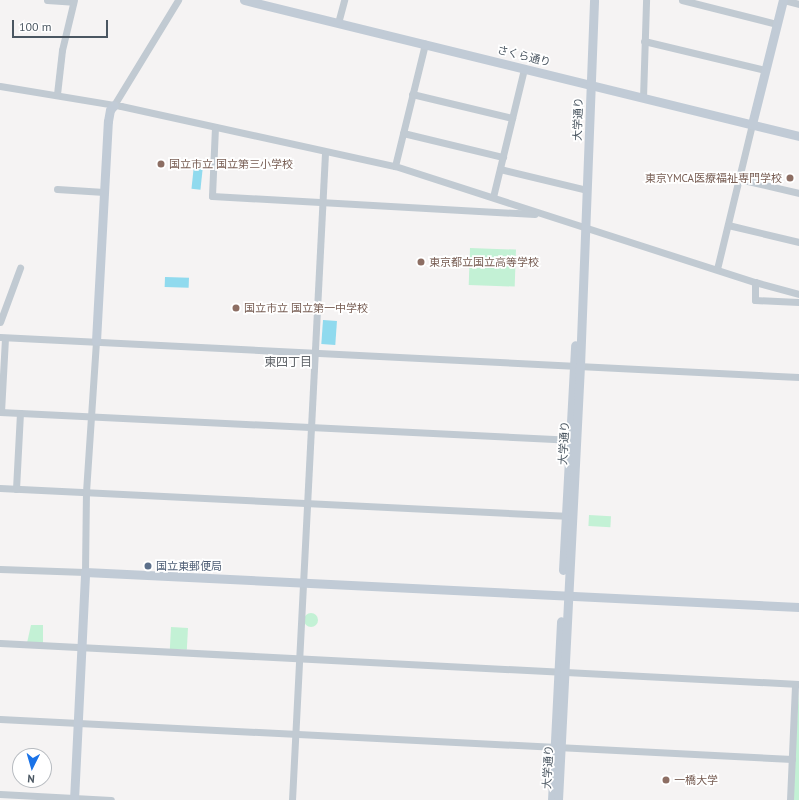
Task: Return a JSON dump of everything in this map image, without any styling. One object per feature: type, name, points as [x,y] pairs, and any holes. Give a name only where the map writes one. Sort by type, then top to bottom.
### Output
[{"type":"street","points":[[47,0],[74,1],[62,50],[58,94]]},
{"type":"street","points":[[74,799],[85,572],[86,492],[108,121],[110,110],[178,0]]},
{"type":"street","name":"さくら通り","points":[[244,0],[643,98],[752,124],[798,133]]},
{"type":"street","points":[[338,23],[344,0]]},
{"type":"street","name":"大学通り","points":[[558,800],[558,746],[561,672],[594,0]]},
{"type":"street","points":[[643,98],[646,0]]},
{"type":"street","points":[[683,0],[777,24]]},
{"type":"street","points":[[717,269],[783,0],[799,4]]},
{"type":"street","points":[[644,41],[765,70]]},
{"type":"street","points":[[395,166],[425,44]]},
{"type":"street","points":[[493,197],[524,69]]},
{"type":"street","points":[[0,86],[58,94],[114,105],[395,166],[755,282],[799,294]]},
{"type":"street","points":[[412,94],[512,118]]},
{"type":"street","points":[[215,127],[212,196],[544,214]]},
{"type":"street","points":[[403,133],[503,157]]},
{"type":"street","points":[[292,800],[325,152]]},
{"type":"street","points":[[500,169],[585,190]]},
{"type":"street","points":[[739,179],[799,193]]},
{"type":"street","points":[[57,189],[104,192]]},
{"type":"street","points":[[728,225],[799,242]]},
{"type":"street","points":[[0,322],[20,268]]},
{"type":"street","points":[[755,282],[755,300],[799,302]]},
{"type":"street","points":[[572,440],[0,412],[2,337],[799,377]]},
{"type":"street","points":[[16,489],[20,413]]},
{"type":"street","points":[[0,488],[569,516]]},
{"type":"street","points":[[0,568],[303,581],[799,607]]},
{"type":"street","points":[[0,643],[797,684],[790,800]]},
{"type":"street","points":[[0,719],[792,759]]},
{"type":"street","name":"大学通り","points":[[552,800],[558,746]]},
{"type":"street","points":[[0,794],[111,800]]},
{"type":"green space","points":[[470,248],[516,250],[515,287],[469,285]]},
{"type":"green space","points":[[589,515],[611,516],[610,527],[588,526]]},
{"type":"green space","points":[[311,613],[316,615],[318,620],[316,625],[311,627],[306,625],[304,620],[306,615]]},
{"type":"green space","points":[[31,625],[43,625],[43,644],[27,643]]},
{"type":"green space","points":[[171,627],[188,628],[187,650],[170,649]]},
{"type":"green space","points":[[799,691],[799,800],[792,800]]},
{"type":"water","points":[[194,165],[203,166],[200,190],[191,189]]},
{"type":"water","points":[[165,277],[189,278],[189,288],[165,287]]},
{"type":"water","points":[[323,320],[337,321],[335,345],[321,344]]},
{"type":"place","name":"国立市立 国立第三小学校","points":[[161,164]]},
{"type":"place","name":"東京YMCA医療福祉専門学校","points":[[790,178]]},
{"type":"place","name":"東京都立国立高等学校","points":[[421,262]]},
{"type":"place","name":"国立市立 国立第一中学校","points":[[236,308]]},
{"type":"place","name":"国立東郵便局","points":[[148,566]]},
{"type":"place","name":"一橋大学","points":[[666,780]]},
{"type":"district","name":"東四丁目","points":[[288,362]]}]
